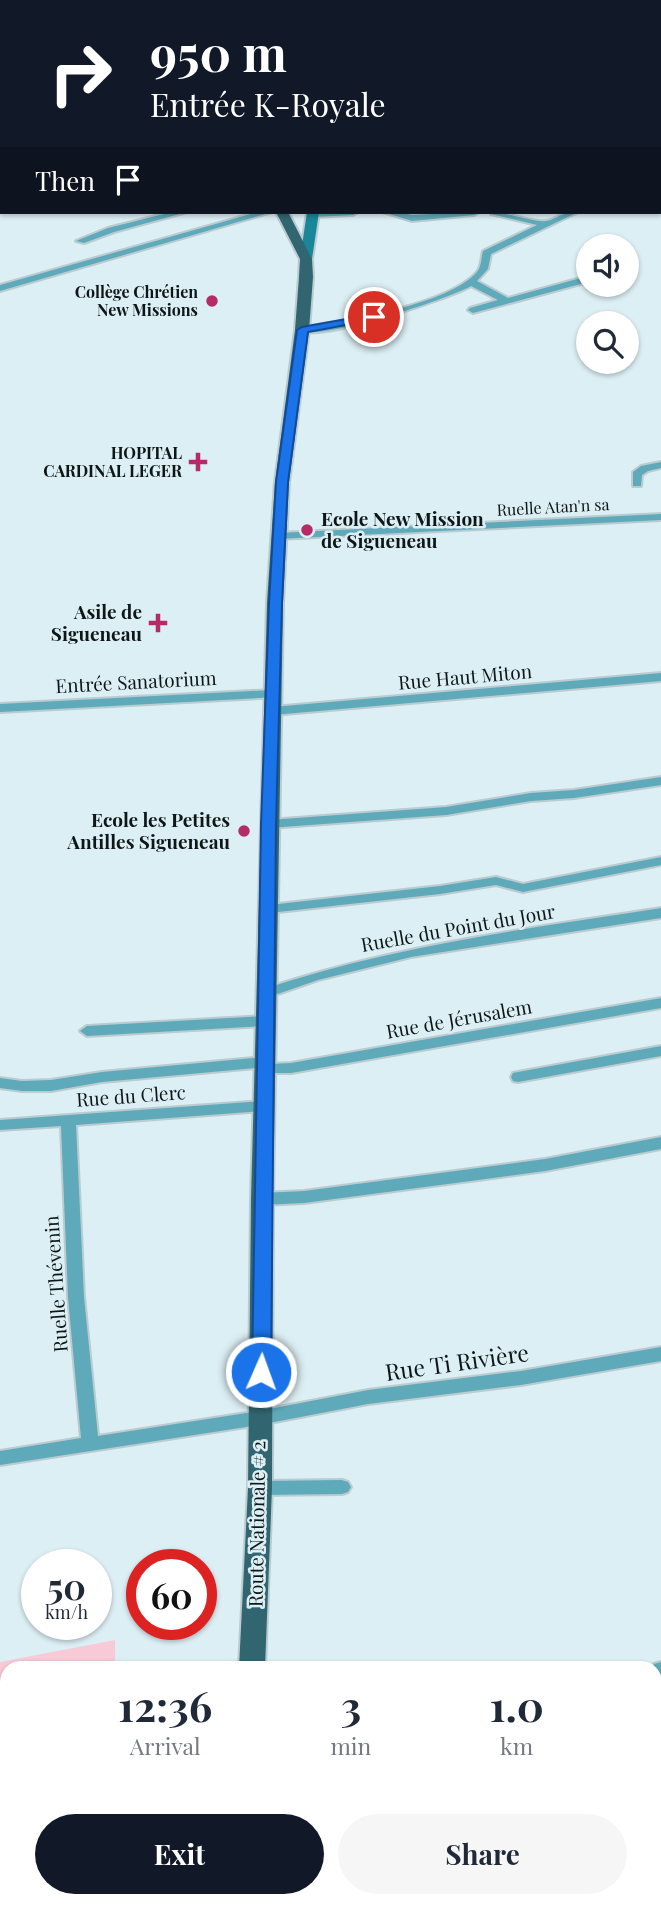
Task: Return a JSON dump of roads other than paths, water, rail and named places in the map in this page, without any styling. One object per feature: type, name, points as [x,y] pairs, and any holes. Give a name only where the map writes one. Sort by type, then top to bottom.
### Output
[{"type":"main road","points":[[283,214],[306,259]]},
{"type":"main road","points":[[306,259],[313,214]]},
{"type":"main road","name":"Route Nationale # 2","points":[[252,1661],[260,1488],[264,1066],[278,536],[282,482],[302,330],[306,259]]},
{"type":"street","points":[[81,241],[175,214]]},
{"type":"street","points":[[107,233],[189,214]]},
{"type":"street","points":[[0,288],[260,214]]},
{"type":"street","points":[[396,214],[412,218],[453,214]]},
{"type":"street","points":[[502,214],[546,225]]},
{"type":"street","points":[[302,330],[336,326],[393,312],[443,295],[470,281],[485,266],[486,253],[569,214]]},
{"type":"street","points":[[470,281],[505,300]]},
{"type":"street","points":[[473,310],[576,282]]},
{"type":"street","points":[[637,484],[640,470],[661,465]]},
{"type":"street","name":"Ruelle Atan'n sa","points":[[278,536],[661,517]]},
{"type":"street","name":"Rue Haut Miton","points":[[273,702],[444,698],[661,677]]},
{"type":"street","name":"Entrée Sanatorium","points":[[0,708],[273,702]]},
{"type":"street","points":[[269,824],[446,811],[531,797],[575,794],[661,781]]},
{"type":"street","points":[[269,909],[496,881],[523,888],[661,861]]},
{"type":"street","name":"Ruelle du Point du Jour","points":[[266,993],[295,981],[402,954],[661,914]]},
{"type":"street","name":"Rue de Jérusalem","points":[[0,1083],[10,1082],[22,1086],[83,1082],[102,1077],[264,1066],[303,1066],[661,1003]]},
{"type":"street","points":[[87,1031],[265,1021]]},
{"type":"street","points":[[518,1077],[661,1051]]},
{"type":"street","name":"Rue du Clerc","points":[[0,1125],[264,1106]]},
{"type":"street","name":"Ruelle Thévenin","points":[[68,1120],[76,1297],[90,1444]]},
{"type":"street","points":[[262,1199],[304,1197],[545,1165],[661,1143]]},
{"type":"street","name":"Rue Ti Rivière","points":[[0,1458],[661,1354]]},
{"type":"street","points":[[260,1488],[342,1487]]},
{"type":"place","name":"Collège Chrétien New Missions","points":[[212,301]]},
{"type":"place","name":"HOPITAL CARDINAL LEGER","points":[[198,462]]},
{"type":"place","name":"Ecole New Mission de Sigueneau","points":[[307,530]]},
{"type":"place","name":"Asile de Sigueneau","points":[[158,623]]},
{"type":"place","name":"Ecole les Petites Antilles Sigueneau","points":[[244,831]]}]
